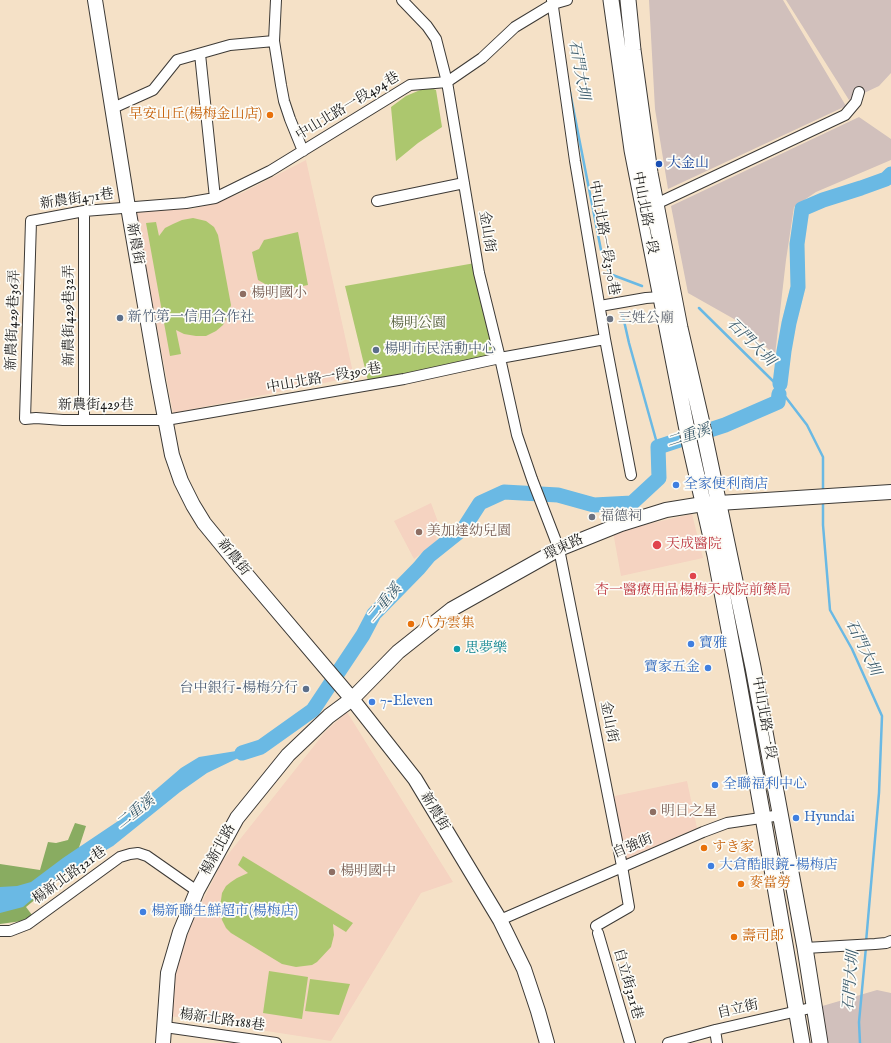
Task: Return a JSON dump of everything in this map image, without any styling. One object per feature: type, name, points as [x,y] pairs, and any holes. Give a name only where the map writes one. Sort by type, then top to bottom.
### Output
[{"type":"main road","name":"中山北路一段","points":[[611,0],[632,150],[649,205],[680,328],[719,503],[753,667],[781,816],[815,1006],[820,1043]]},
{"type":"main road","name":"中山北路一段","points":[[628,0],[633,50],[650,173],[649,205],[661,297],[690,445],[715,555],[736,663],[802,1043]]},
{"type":"main road","points":[[625,105],[641,103]]},
{"type":"street","name":"新農街","points":[[94,0],[158,381],[172,455],[181,481],[204,523],[314,654],[415,779],[500,920],[527,975],[547,1043]]},
{"type":"street","points":[[276,0],[274,41],[284,102],[303,151]]},
{"type":"street","name":"金山街","points":[[402,0],[427,26],[436,39],[447,82],[479,273],[518,435],[532,479],[559,549],[629,907],[597,930]]},
{"type":"street","name":"中山北路一段494巷","points":[[128,207],[186,203],[215,198],[270,172],[410,85],[447,82],[482,58],[515,27],[558,2]]},
{"type":"street","name":"中山北路一段370巷","points":[[558,2],[576,161],[605,339],[631,475]]},
{"type":"street","points":[[113,108],[153,90],[176,60],[230,45],[274,41]]},
{"type":"street","points":[[200,54],[215,198]]},
{"type":"street","points":[[649,205],[846,115],[856,102],[859,92]]},
{"type":"street","points":[[377,201],[464,183]]},
{"type":"street","name":"新農街471巷","points":[[31,221],[84,211],[128,207]]},
{"type":"street","name":"新農街429巷32弄","points":[[84,211],[84,420]]},
{"type":"street","name":"新農街429巷36弄","points":[[25,419],[31,221]]},
{"type":"street","points":[[600,306],[646,298],[661,297]]},
{"type":"street","name":"中山北路一段390巷","points":[[166,420],[404,379],[500,358],[605,339]]},
{"type":"street","name":"新農街429巷","points":[[25,419],[166,420]]},
{"type":"street","name":"環東路","points":[[351,699],[398,652],[452,609],[559,549],[621,524],[666,510],[703,504],[840,495],[890,490]]},
{"type":"street","name":"楊新北路","points":[[163,1043],[168,973],[180,932],[196,891],[236,818],[288,755],[328,716],[351,699]]},
{"type":"street","name":"自強街","points":[[500,920],[622,866],[727,823],[763,817],[781,816]]},
{"type":"street","name":"楊新北路321巷","points":[[0,931],[10,931],[28,924],[120,857],[130,854],[138,853],[147,856],[196,891]]},
{"type":"street","name":"自立街321巷","points":[[597,930],[630,1043]]},
{"type":"street","points":[[805,948],[875,944],[891,941]]},
{"type":"street","name":"自立街","points":[[668,1043],[815,1006]]},
{"type":"street","name":"楊新北路188巷","points":[[164,1027],[276,1043]]},
{"type":"street","points":[[715,1030],[716,1043]]},
{"type":"shaded area","points":[[649,0],[783,0],[846,106],[668,189],[655,109]]},
{"type":"shaded area","points":[[786,0],[891,0],[891,73],[879,86],[849,100]]},
{"type":"shaded area","points":[[859,117],[891,139],[891,160],[816,192],[794,207],[775,355],[734,319],[688,293],[671,206]]},
{"type":"shaded area","name":"楊明國小","points":[[306,160],[354,377],[173,413],[135,210],[193,209],[242,193]]},
{"type":"shaded area","name":"美加達幼兒園","points":[[431,503],[441,530],[435,534],[437,541],[414,559],[394,521]]},
{"type":"shaded area","name":"天成醫院","points":[[692,514],[703,558],[621,576],[613,532]]},
{"type":"shaded area","name":"楊明國中","points":[[347,712],[453,882],[421,893],[331,1041],[170,1016],[174,973],[193,920],[222,862],[325,732]]},
{"type":"shaded area","name":"明日之星","points":[[687,781],[697,828],[623,860],[610,797]]},
{"type":"shaded area","points":[[877,990],[891,993],[891,1043],[826,1043],[819,1007]]},
{"type":"green space","points":[[425,88],[436,90],[442,127],[418,143],[396,161],[391,107],[406,96]]},
{"type":"green space","points":[[193,218],[206,221],[214,227],[218,235],[231,305],[228,316],[223,325],[216,331],[206,336],[184,334],[176,330],[181,354],[170,356],[146,223],[156,222],[159,236],[165,228],[182,220]]},
{"type":"green space","points":[[298,232],[308,285],[272,292],[270,288],[258,280],[252,252],[259,249],[264,240]]},
{"type":"green space","name":"楊明公園","points":[[475,263],[500,358],[369,385],[345,286]]},
{"type":"green space","points":[[75,823],[86,826],[73,866],[68,875],[64,876],[26,907],[32,915],[22,921],[0,924],[0,864],[40,870],[48,842],[56,843],[68,840]]},
{"type":"green space","points":[[243,856],[353,923],[346,932],[333,924],[334,935],[331,947],[317,962],[312,965],[296,967],[282,964],[231,933],[226,928],[220,913],[222,893],[226,886],[231,882],[248,873],[238,865]]},
{"type":"green space","points":[[269,971],[308,977],[302,1019],[263,1013]]},
{"type":"green space","points":[[310,979],[350,984],[339,1015],[305,1011]]},
{"type":"water","points":[[261,747],[207,773],[180,792],[113,846],[87,861],[74,871],[56,879],[23,907],[0,913],[0,887],[17,886],[31,882],[63,858],[124,817],[181,768],[199,757]]},
{"type":"waterway","name":"石門大圳","points":[[569,87],[601,250],[610,274],[642,286]]},
{"type":"waterway","name":"二重溪","points":[[780,384],[789,323],[798,287],[797,244],[802,209],[823,200],[886,179],[891,174]]},
{"type":"waterway","name":"石門大圳","points":[[699,308],[774,382],[807,425],[823,457],[823,491]]},
{"type":"waterway","points":[[622,312],[629,343],[658,447]]},
{"type":"waterway","name":"二重溪","points":[[242,753],[261,747],[313,710],[363,635],[374,614],[429,556],[464,528],[480,503],[504,492],[558,495],[594,505],[632,503],[659,478],[658,447],[725,425],[778,402],[779,394]]},
{"type":"waterway","name":"石門大圳","points":[[823,500],[823,525],[830,610],[852,649],[882,716],[879,793],[866,942]]},
{"type":"waterway","name":"石門大圳","points":[[860,1043],[859,1022],[866,947]]},
{"type":"place","name":"早安山丘(楊梅金山店)","points":[[270,115]]},
{"type":"place","name":"大金山","points":[[659,164]]},
{"type":"place","name":"楊明國小","points":[[243,294]]},
{"type":"place","name":"新竹第一信用合作社","points":[[120,318]]},
{"type":"place","name":"三姓公廟","points":[[610,319]]},
{"type":"place","name":"楊明市民活動中心","points":[[376,350]]},
{"type":"place","name":"全家便利商店","points":[[676,485]]},
{"type":"place","name":"福德祠","points":[[592,517]]},
{"type":"place","name":"美加達幼兒園","points":[[419,532]]},
{"type":"place","name":"天成醫院","points":[[657,545]]},
{"type":"place","name":"杏一醫療用品楊梅天成院前藥局","points":[[693,576]]},
{"type":"place","name":"八方雲集","points":[[411,624]]},
{"type":"place","name":"寶雅","points":[[691,644]]},
{"type":"place","name":"思夢樂","points":[[457,649]]},
{"type":"place","name":"寶家五金","points":[[708,668]]},
{"type":"place","name":"台中銀行-楊梅分行","points":[[306,689]]},
{"type":"place","name":"7-Eleven","points":[[372,702]]},
{"type":"place","name":"全聯福利中心","points":[[715,785]]},
{"type":"place","name":"明日之星","points":[[653,812]]},
{"type":"place","name":"Hyundai","points":[[796,818]]},
{"type":"place","name":"すき家","points":[[704,848]]},
{"type":"place","name":"大倉酷眼鏡-楊梅店","points":[[711,866]]},
{"type":"place","name":"楊明國中","points":[[332,872]]},
{"type":"place","name":"麥當勞","points":[[741,884]]},
{"type":"place","name":"楊新聯生鮮超市(楊梅店)","points":[[143,912]]},
{"type":"place","name":"壽司郎","points":[[734,937]]}]
